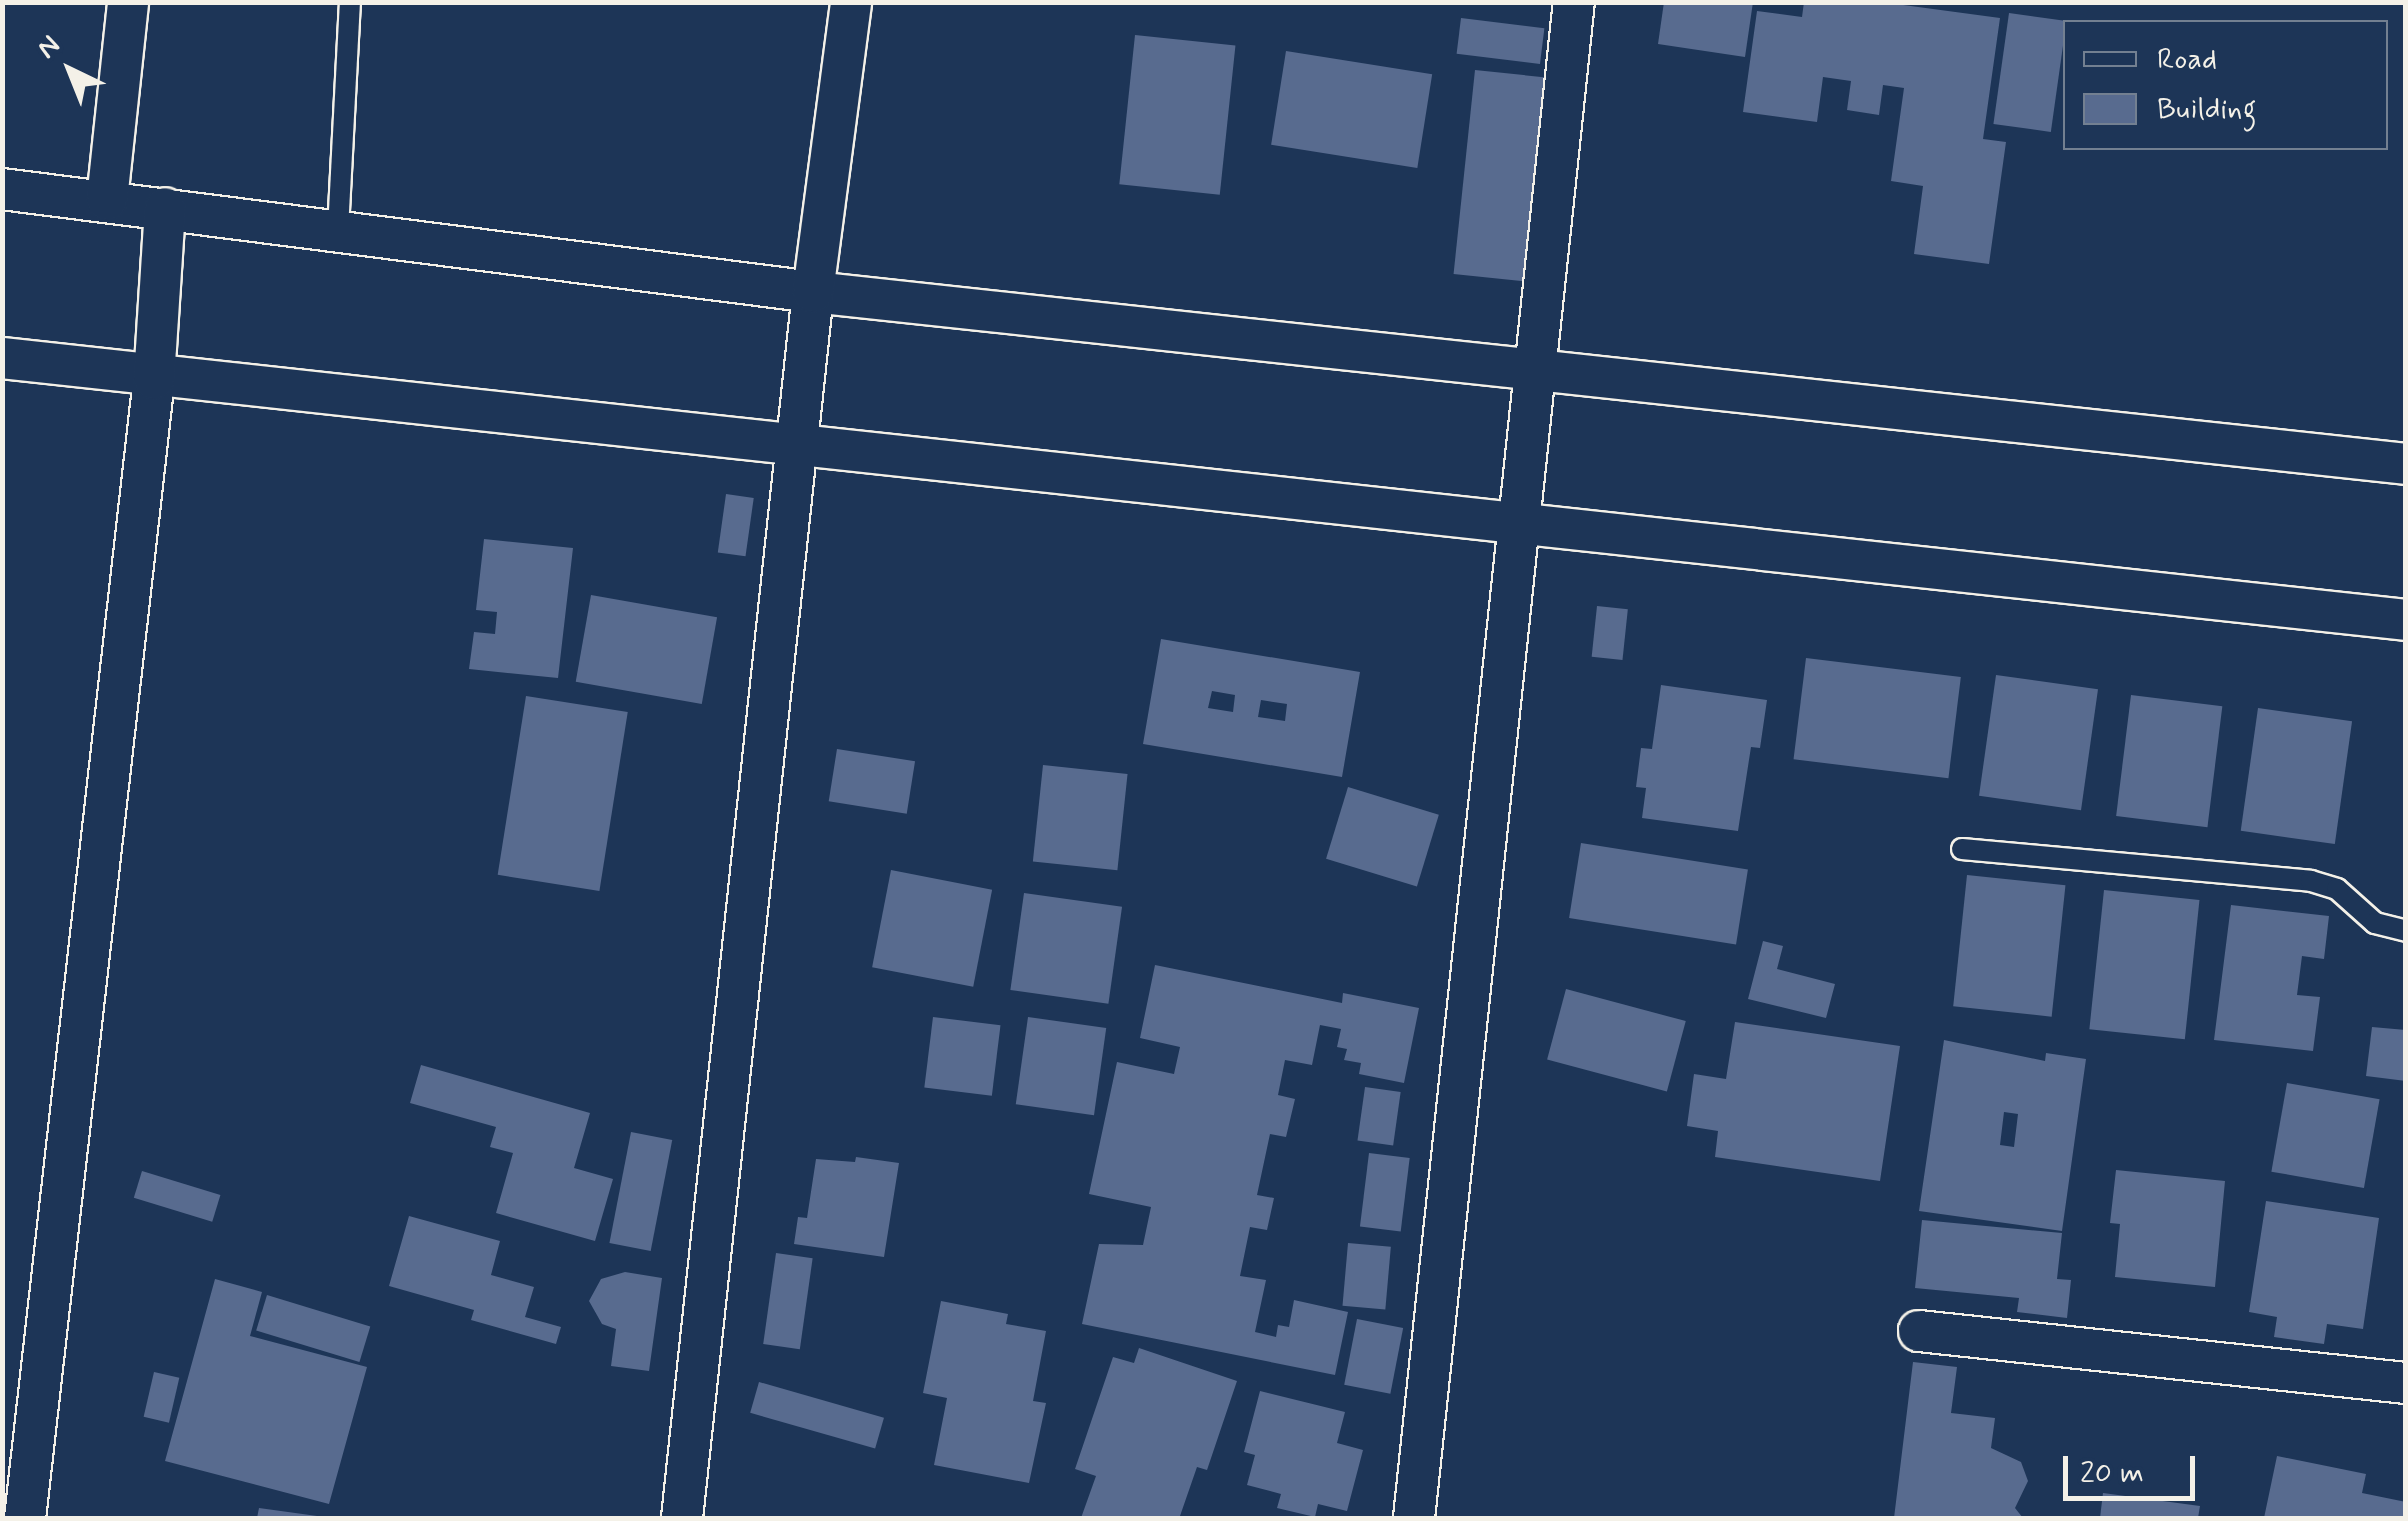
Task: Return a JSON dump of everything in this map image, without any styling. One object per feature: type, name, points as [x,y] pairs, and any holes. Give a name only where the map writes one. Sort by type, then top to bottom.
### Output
[{"type":"street","points":[[108,200],[128,2]]},
{"type":"street","points":[[682,1518],[813,292],[851,2]]},
{"type":"street","points":[[1414,1518],[1531,374],[1574,2]]},
{"type":"street","points":[[2,189],[813,292],[1531,374],[2406,464]]},
{"type":"street","points":[[25,1518],[154,379],[165,208]]},
{"type":"street","points":[[2,358],[154,379],[799,442],[1519,519],[2406,620]]},
{"type":"street","points":[[1919,1331],[2406,1382]]},
{"type":"lane","points":[[338,230],[350,2]]},
{"type":"lane","points":[[1962,848],[2311,882],[2337,889],[2375,923],[2406,931]]},
{"type":"building","points":[[1664,2],[1753,2],[1745,57],[1658,44]]},
{"type":"building","points":[[1804,2],[1881,2],[2000,18],[1983,139],[2006,142],[1989,264],[1914,254],[1923,186],[1891,181],[1904,88],[1883,85],[1879,115],[1847,110],[1851,81],[1823,77],[1817,122],[1743,112],[1757,11],[1802,17]]},
{"type":"building","points":[[2009,13],[2063,21],[2051,132],[1993,124]]},
{"type":"building","points":[[1461,18],[1544,28],[1540,64],[1457,54]]},
{"type":"building","points":[[1135,35],[1235,46],[1220,195],[1119,184]]},
{"type":"building","points":[[1286,51],[1432,74],[1417,168],[1271,145]]},
{"type":"building","points":[[1475,70],[1554,78],[1532,282],[1454,274]]},
{"type":"building","points":[[726,494],[754,498],[746,556],[718,552]]},
{"type":"building","points":[[484,539],[573,548],[558,678],[469,669],[474,632],[495,634],[497,612],[476,610]]},
{"type":"building","points":[[591,595],[717,617],[702,704],[576,682]]},
{"type":"building","points":[[1597,606],[1628,609],[1622,660],[1592,657]]},
{"type":"building","points":[[1161,639],[1360,672],[1342,777],[1143,744]],"holes":[[[1212,691],[1235,695],[1233,712],[1208,708]],[[1261,700],[1287,704],[1285,721],[1258,717]]]},
{"type":"building","points":[[1806,658],[1961,677],[1948,778],[1794,759]]},
{"type":"building","points":[[1996,675],[2098,689],[2081,810],[1979,796]]},
{"type":"building","points":[[1661,685],[1767,700],[1760,748],[1751,747],[1738,831],[1642,818],[1646,788],[1636,787],[1641,748],[1652,749]]},
{"type":"building","points":[[2131,695],[2222,706],[2207,827],[2116,816]]},
{"type":"building","points":[[526,696],[628,712],[599,891],[498,875]]},
{"type":"building","points":[[2258,708],[2352,721],[2335,844],[2241,831]]},
{"type":"building","points":[[837,749],[915,761],[907,814],[829,801]]},
{"type":"building","points":[[1043,765],[1128,774],[1117,870],[1033,861]]},
{"type":"building","points":[[1348,787],[1439,815],[1417,886],[1326,859]]},
{"type":"building","points":[[1581,843],[1748,869],[1736,945],[1569,918]]},
{"type":"building","points":[[891,870],[992,890],[973,987],[872,967]]},
{"type":"building","points":[[1967,875],[2065,885],[2052,1017],[1953,1006]]},
{"type":"building","points":[[2104,890],[2199,900],[2185,1039],[2089,1029]]},
{"type":"building","points":[[1024,893],[1122,907],[1108,1004],[1010,990]]},
{"type":"building","points":[[2231,905],[2329,916],[2324,959],[2302,956],[2297,995],[2320,997],[2313,1051],[2214,1040]]},
{"type":"building","points":[[1763,941],[1783,946],[1777,969],[1835,984],[1826,1018],[1748,999]]},
{"type":"building","points":[[1155,965],[1342,1003],[1343,993],[1419,1008],[1404,1083],[1359,1074],[1361,1063],[1344,1060],[1347,1049],[1337,1047],[1341,1029],[1320,1025],[1312,1065],[1285,1060],[1278,1095],[1295,1099],[1286,1137],[1270,1134],[1257,1195],[1274,1198],[1267,1230],[1250,1227],[1240,1276],[1266,1280],[1255,1332],[1276,1337],[1278,1325],[1289,1327],[1294,1300],[1348,1312],[1335,1375],[1082,1324],[1099,1244],[1143,1245],[1151,1207],[1089,1194],[1117,1062],[1174,1074],[1180,1047],[1140,1038]]},
{"type":"building","points":[[1566,989],[1686,1021],[1667,1092],[1547,1060]]},
{"type":"building","points":[[933,1017],[1000,1025],[992,1096],[924,1087]]},
{"type":"building","points":[[1028,1017],[1106,1028],[1094,1115],[1016,1104]]},
{"type":"building","points":[[1735,1022],[1900,1046],[1880,1181],[1715,1157],[1718,1131],[1687,1126],[1694,1074],[1726,1079]]},
{"type":"building","points":[[2372,1027],[2406,1030],[2406,1081],[2366,1076]]},
{"type":"building","points":[[1944,1040],[2045,1061],[2046,1053],[2086,1059],[2062,1231],[1919,1211]],"holes":[[[2004,1112],[2018,1114],[2014,1147],[2000,1145]]]},
{"type":"building","points":[[421,1065],[590,1113],[574,1168],[613,1179],[595,1241],[496,1213],[513,1153],[490,1147],[496,1127],[410,1103]]},
{"type":"building","points":[[2287,1083],[2380,1099],[2364,1188],[2271,1172]]},
{"type":"building","points":[[1365,1087],[1401,1092],[1393,1145],[1357,1140]]},
{"type":"building","points":[[631,1132],[672,1140],[651,1251],[609,1243]]},
{"type":"building","points":[[1369,1153],[1410,1158],[1401,1231],[1360,1226]]},
{"type":"building","points":[[856,1157],[899,1163],[884,1257],[794,1244],[798,1217],[807,1218],[816,1159],[855,1162]]},
{"type":"building","points":[[2116,1170],[2225,1181],[2215,1287],[2115,1277],[2120,1224],[2110,1223]]},
{"type":"building","points":[[142,1171],[220,1195],[212,1222],[134,1198]]},
{"type":"building","points":[[2266,1201],[2379,1218],[2363,1329],[2327,1324],[2324,1344],[2274,1337],[2277,1317],[2249,1312]]},
{"type":"building","points":[[409,1216],[500,1241],[491,1275],[534,1287],[525,1317],[561,1327],[556,1344],[471,1320],[474,1310],[389,1286]]},
{"type":"building","points":[[1922,1220],[2062,1233],[2057,1279],[2071,1280],[2067,1318],[2017,1312],[2019,1298],[1915,1288]]},
{"type":"building","points":[[1348,1243],[1391,1247],[1385,1310],[1343,1306]]},
{"type":"building","points":[[776,1253],[813,1258],[800,1349],[763,1344]]},
{"type":"building","points":[[625,1272],[662,1278],[649,1371],[611,1366],[616,1329],[602,1324],[589,1301],[601,1279]]},
{"type":"building","points":[[215,1279],[262,1292],[250,1336],[367,1367],[329,1504],[165,1461]]},
{"type":"building","points":[[267,1295],[370,1327],[359,1362],[256,1330]]},
{"type":"building","points":[[941,1301],[1008,1314],[1006,1324],[1046,1331],[1033,1401],[1046,1403],[1029,1483],[934,1465],[947,1398],[923,1393]]},
{"type":"building","points":[[1357,1319],[1403,1328],[1390,1394],[1344,1385]]},
{"type":"building","points":[[1139,1348],[1237,1381],[1207,1470],[1197,1467],[1180,1516],[1081,1518],[1096,1476],[1075,1469],[1113,1357],[1134,1363]]},
{"type":"building","points":[[1913,1362],[1957,1367],[1951,1413],[1995,1418],[1991,1448],[2021,1462],[2028,1481],[2015,1508],[2023,1518],[1894,1518]]},
{"type":"building","points":[[154,1372],[179,1378],[169,1423],[144,1417]]},
{"type":"building","points":[[759,1382],[884,1418],[875,1449],[750,1413]]},
{"type":"building","points":[[1260,1391],[1345,1412],[1337,1443],[1363,1450],[1347,1511],[1318,1504],[1315,1517],[1277,1508],[1281,1494],[1247,1485],[1255,1455],[1244,1452]]},
{"type":"building","points":[[2277,1456],[2366,1474],[2362,1493],[2406,1502],[2406,1518],[2264,1518]]},
{"type":"building","points":[[2103,1493],[2200,1506],[2198,1518],[2100,1518]]},
{"type":"building","points":[[259,1508],[317,1516],[317,1518],[257,1518]]}]
